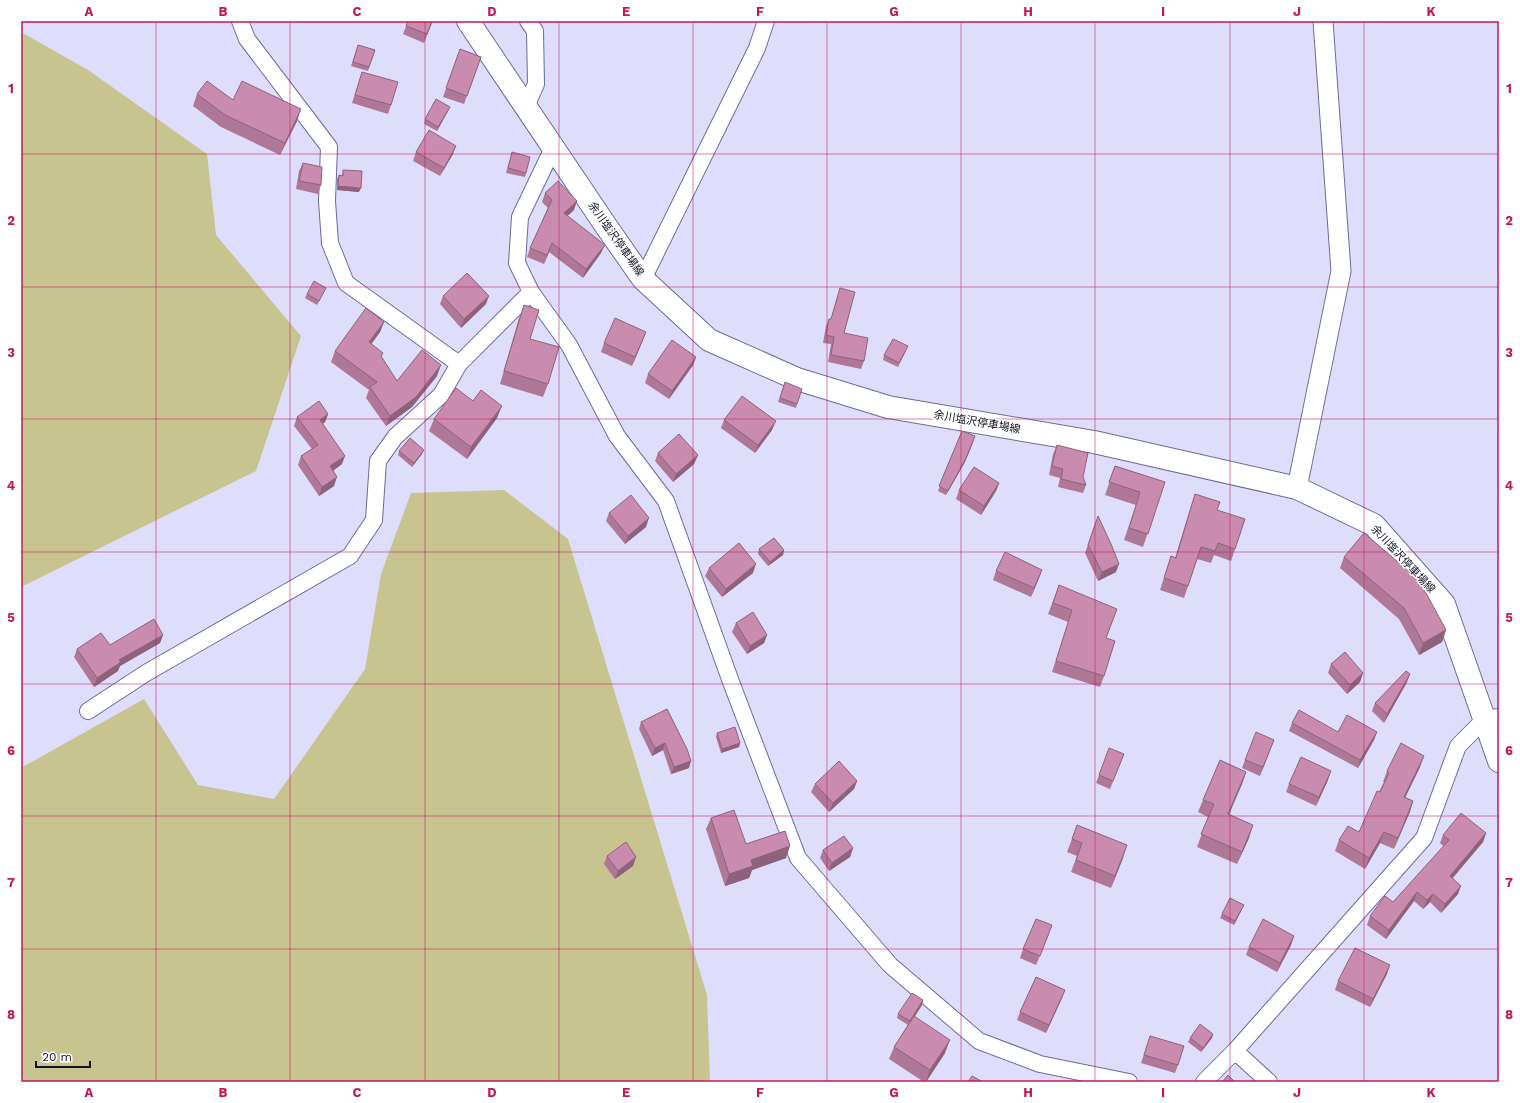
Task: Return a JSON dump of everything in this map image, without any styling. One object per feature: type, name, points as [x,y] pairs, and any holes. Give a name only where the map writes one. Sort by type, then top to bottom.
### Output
[{"type":"main road","name":"余川塩沢停車場線","points":[[468,21],[643,279],[709,340],[797,379],[888,407],[1094,442],[1297,488],[1374,525],[1444,604],[1492,718],[1499,761]]},
{"type":"street","points":[[240,21],[247,39],[329,147],[327,201],[330,243],[346,282],[459,364]]},
{"type":"street","points":[[526,107],[536,84],[535,31],[528,21]]},
{"type":"street","points":[[643,279],[757,48],[766,21]]},
{"type":"street","points":[[1297,488],[1341,271],[1323,21]]},
{"type":"street","points":[[553,148],[520,217],[517,263],[531,292],[569,346],[617,436],[666,501],[731,682],[798,858],[890,965],[979,1041],[1040,1064],[1129,1082]]},
{"type":"street","points":[[88,711],[146,673],[350,556],[374,520],[378,461],[395,437],[441,395],[459,364],[531,292]]},
{"type":"street","points":[[1204,1082],[1235,1051],[1424,838],[1458,746],[1492,718]]},
{"type":"street","points":[[1235,1051],[1270,1082]]},
{"type":"shaded area","points":[[21,32],[88,70],[207,154],[216,235],[301,336],[256,471],[21,587]]},
{"type":"shaded area","points":[[504,490],[568,539],[707,995],[710,1082],[21,1082],[21,768],[144,699],[198,785],[274,799],[365,669],[381,574],[411,493]]},
{"type":"building","points":[[408,21],[432,21],[427,34],[406,26]]},
{"type":"building","points":[[358,45],[375,50],[369,67],[353,62]]},
{"type":"building","points":[[460,49],[481,57],[467,96],[446,88]]},
{"type":"building","points":[[362,72],[398,82],[391,105],[355,95]]},
{"type":"building","points":[[207,81],[233,100],[242,81],[301,109],[285,143],[225,115],[197,94]]},
{"type":"building","points":[[436,99],[450,107],[438,127],[425,119]]},
{"type":"building","points":[[429,130],[456,146],[444,168],[416,152]]},
{"type":"building","points":[[512,152],[530,157],[526,173],[508,168]]},
{"type":"building","points":[[303,163],[322,167],[321,185],[299,181]]},
{"type":"building","points":[[343,170],[362,171],[361,188],[338,186],[339,175],[343,176]]},
{"type":"building","points":[[558,181],[577,201],[564,213],[605,245],[586,269],[552,243],[547,255],[530,248],[552,200],[545,193]]},
{"type":"building","points":[[467,273],[489,296],[464,319],[443,296]]},
{"type":"building","points":[[314,281],[326,288],[319,301],[307,294]]},
{"type":"building","points":[[840,288],[855,292],[844,333],[868,338],[864,361],[831,355],[834,337],[826,335],[829,319],[831,319]]},
{"type":"building","points":[[524,305],[539,310],[530,339],[559,347],[548,384],[504,371]]},
{"type":"building","points":[[366,308],[384,322],[369,342],[383,353],[381,356],[397,381],[422,350],[441,365],[416,397],[390,416],[370,387],[377,382],[335,351]]},
{"type":"building","points":[[615,318],[646,332],[635,357],[604,343]]},
{"type":"building","points":[[893,339],[908,346],[899,363],[884,355]]},
{"type":"building","points":[[672,340],[696,357],[672,391],[648,374]]},
{"type":"building","points":[[785,382],[802,389],[797,404],[780,398]]},
{"type":"building","points":[[456,388],[473,401],[481,390],[502,406],[471,447],[434,419]]},
{"type":"building","points":[[742,396],[776,421],[758,445],[724,420]]},
{"type":"building","points":[[319,401],[328,414],[320,420],[345,456],[330,466],[337,477],[322,487],[301,456],[318,445],[297,417]]},
{"type":"building","points":[[962,431],[975,436],[966,458],[948,491],[939,486]]},
{"type":"building","points":[[679,434],[698,455],[676,474],[658,453]]},
{"type":"building","points":[[410,438],[424,450],[414,463],[399,451]]},
{"type":"building","points":[[1057,445],[1088,453],[1083,477],[1086,485],[1061,479],[1063,469],[1052,466]]},
{"type":"building","points":[[1115,466],[1165,482],[1148,534],[1129,528],[1140,492],[1109,482]]},
{"type":"building","points":[[974,467],[999,483],[984,506],[959,490]]},
{"type":"building","points":[[1195,494],[1220,502],[1217,510],[1245,519],[1235,549],[1218,543],[1215,551],[1201,547],[1188,586],[1164,578],[1171,556],[1176,558]]},
{"type":"building","points":[[631,495],[649,518],[628,536],[609,513]]},
{"type":"building","points":[[1098,516],[1119,564],[1102,572],[1088,545]]},
{"type":"building","points":[[1364,533],[1419,580],[1446,630],[1423,643],[1404,608],[1344,557]]},
{"type":"building","points":[[774,538],[784,550],[770,562],[759,549]]},
{"type":"building","points":[[739,543],[756,564],[726,589],[709,568]]},
{"type":"building","points":[[1005,552],[1042,570],[1034,588],[996,571]]},
{"type":"building","points":[[1059,585],[1117,609],[1106,638],[1115,641],[1104,676],[1056,661],[1072,610],[1053,603]]},
{"type":"building","points":[[753,612],[767,635],[750,646],[736,623]]},
{"type":"building","points":[[154,619],[163,635],[119,660],[121,662],[97,678],[77,649],[101,633],[110,645]]},
{"type":"building","points":[[1345,652],[1363,673],[1350,685],[1331,664]]},
{"type":"building","points":[[1406,671],[1410,674],[1387,714],[1375,703]]},
{"type":"building","points":[[667,709],[687,749],[691,761],[674,767],[665,743],[655,748],[641,722]]},
{"type":"building","points":[[1299,710],[1338,732],[1347,715],[1377,732],[1360,760],[1292,723]]},
{"type":"building","points":[[735,727],[740,743],[722,749],[717,733]]},
{"type":"building","points":[[1256,732],[1274,740],[1263,767],[1245,760]]},
{"type":"building","points":[[1401,743],[1424,756],[1404,797],[1413,801],[1398,838],[1384,832],[1369,858],[1339,840],[1348,826],[1359,832],[1377,791],[1380,792],[1389,773],[1387,771]]},
{"type":"building","points":[[1109,748],[1124,754],[1113,781],[1099,775]]},
{"type":"building","points":[[1301,757],[1331,771],[1319,797],[1289,784]]},
{"type":"building","points":[[1220,760],[1246,772],[1228,814],[1253,825],[1242,852],[1201,834],[1214,804],[1203,800]]},
{"type":"building","points":[[839,761],[857,781],[833,803],[815,784]]},
{"type":"building","points":[[734,810],[746,844],[785,831],[790,846],[751,860],[753,866],[729,874],[711,818]]},
{"type":"building","points":[[1461,813],[1486,833],[1450,876],[1461,886],[1445,904],[1433,894],[1427,900],[1417,892],[1389,930],[1370,916],[1385,896],[1393,902],[1449,840],[1443,835]]},
{"type":"building","points":[[1077,825],[1127,845],[1115,876],[1076,860],[1082,843],[1072,839]]},
{"type":"building","points":[[844,836],[853,848],[832,863],[823,850]]},
{"type":"building","points":[[626,842],[636,857],[618,871],[607,856]]},
{"type":"building","points":[[1230,898],[1244,905],[1235,921],[1222,914]]},
{"type":"building","points":[[1036,919],[1052,925],[1040,956],[1023,949]]},
{"type":"building","points":[[1263,919],[1294,936],[1280,963],[1249,947]]},
{"type":"building","points":[[1355,948],[1390,965],[1373,999],[1338,981]]},
{"type":"building","points":[[1036,977],[1065,990],[1049,1025],[1020,1012]]},
{"type":"building","points":[[912,993],[923,1000],[910,1021],[898,1014]]},
{"type":"building","points":[[914,1016],[950,1040],[930,1070],[894,1047]]},
{"type":"building","points":[[1200,1024],[1213,1034],[1203,1048],[1190,1038]]},
{"type":"building","points":[[1150,1036],[1184,1046],[1178,1065],[1144,1055]]},
{"type":"building","points":[[1228,1075],[1235,1082],[1222,1082]]},
{"type":"building","points":[[972,1076],[983,1082],[968,1082]]}]
